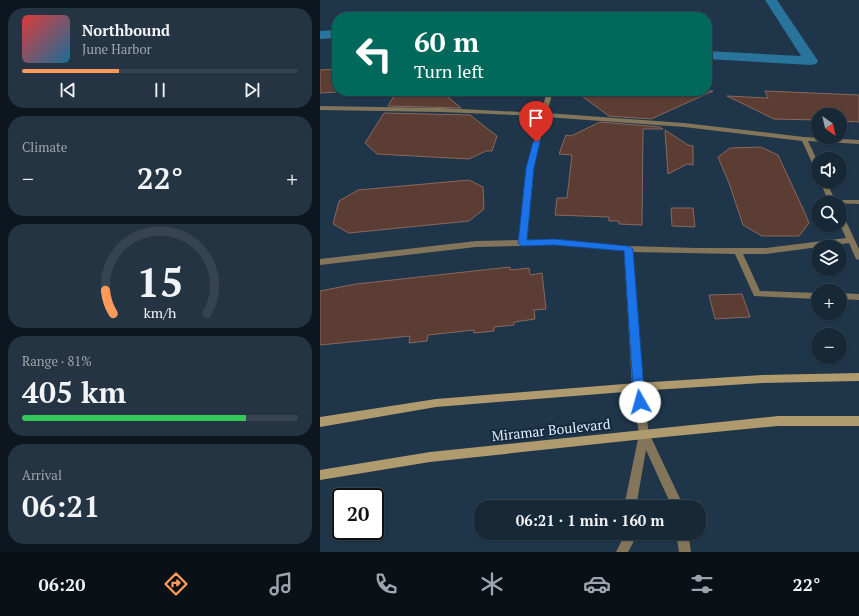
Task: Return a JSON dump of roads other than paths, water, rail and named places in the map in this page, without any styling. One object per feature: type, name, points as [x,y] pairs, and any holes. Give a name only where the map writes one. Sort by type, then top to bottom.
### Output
[{"type":"street","points":[[522,243],[530,168],[549,96]]},
{"type":"street","points":[[320,108],[606,118],[740,130],[804,139],[857,142],[859,149]]},
{"type":"street","points":[[804,139],[811,154]]},
{"type":"street","points":[[847,202],[859,202]]},
{"type":"street","points":[[847,232],[859,257]]},
{"type":"street","points":[[320,262],[476,244],[554,242],[628,249],[766,251],[851,240]]},
{"type":"street","points":[[628,249],[637,387],[644,434],[675,500]]},
{"type":"street","points":[[738,251],[757,294],[811,296]]},
{"type":"street","points":[[847,296],[859,297]]},
{"type":"street","points":[[320,422],[436,403],[762,379],[859,377]]},
{"type":"street","name":"Miramar Boulevard","points":[[320,475],[430,457],[644,434],[778,421],[859,421]]},
{"type":"street","points":[[631,500],[644,434]]},
{"type":"street","points":[[622,552],[627,540]]},
{"type":"street","points":[[683,540],[685,552]]},
{"type":"waterway","points":[[712,55],[811,61],[771,0]]},
{"type":"waterway","points":[[320,35],[332,34]]}]
